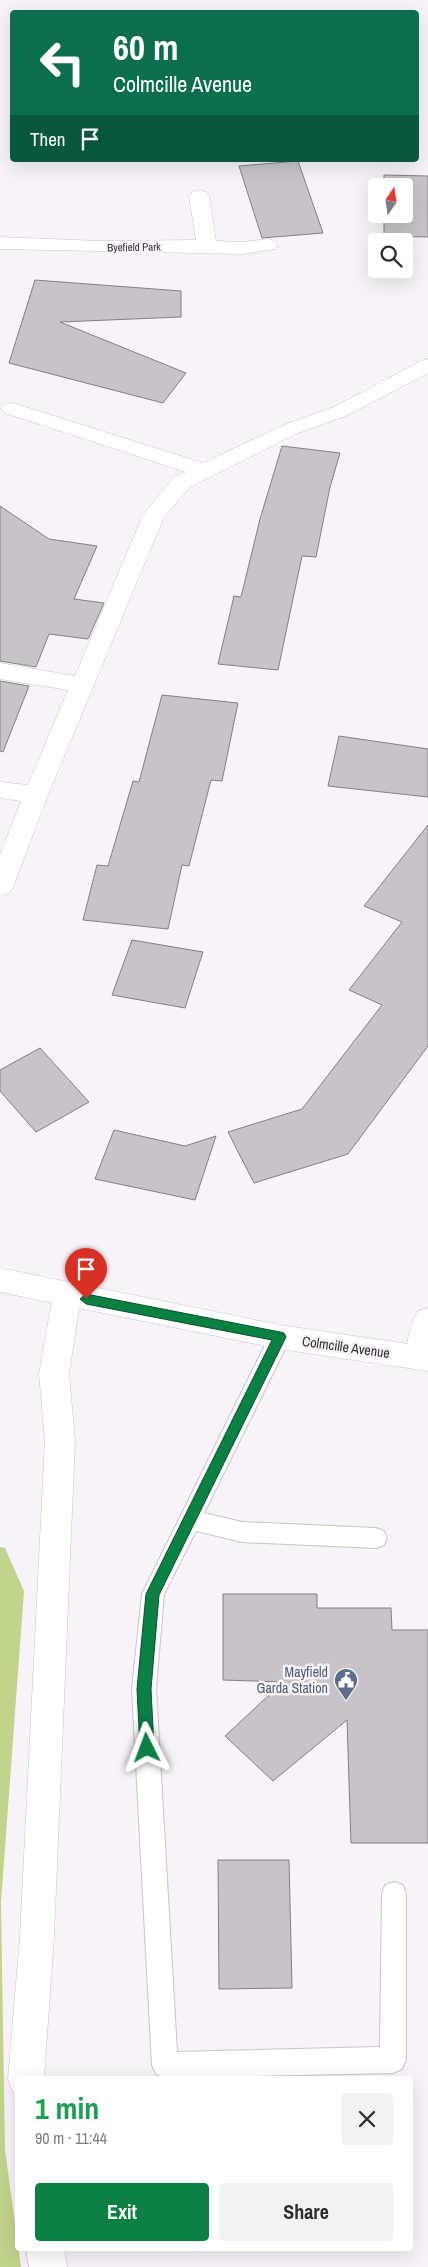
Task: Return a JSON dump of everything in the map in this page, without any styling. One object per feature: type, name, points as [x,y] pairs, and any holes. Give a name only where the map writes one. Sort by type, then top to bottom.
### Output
[{"type":"street","points":[[199,196],[207,246]]},
{"type":"street","name":"Byefield Park","points":[[0,243],[72,247],[207,246],[253,249],[268,245]]},
{"type":"street","points":[[0,886],[154,515],[182,482],[291,429],[340,412],[428,365]]},
{"type":"street","points":[[12,408],[205,471]]},
{"type":"street","points":[[0,671],[83,685]]},
{"type":"street","points":[[0,790],[36,796]]},
{"type":"street","name":"Colmcille Avenue","points":[[0,1280],[280,1337],[424,1358]]},
{"type":"street","points":[[26,2076],[36,1936],[60,1441],[54,1374],[67,1295]]},
{"type":"street","points":[[424,1358],[428,1320]]},
{"type":"street","points":[[45,2251],[48,2267]]},
{"type":"lane","points":[[280,1337],[153,1594],[144,1689],[165,2065],[393,2060],[394,1894]]},
{"type":"lane","points":[[190,1520],[242,1532],[376,1538]]},
{"type":"green space","points":[[0,1547],[5,1548],[24,1591],[1,1902],[5,2150],[15,2223],[15,2251],[19,2251],[21,2267],[0,2267]]},
{"type":"building","points":[[298,162],[323,233],[262,238],[239,166]]},
{"type":"building","points":[[384,175],[428,176],[428,237],[413,237],[413,233],[384,233],[384,223],[413,223],[413,178],[384,178]]},
{"type":"building","points":[[35,280],[181,291],[181,317],[60,322],[186,373],[163,403],[9,363]]},
{"type":"building","points":[[282,446],[340,453],[330,487],[316,557],[302,556],[278,670],[218,664],[234,596],[241,597],[260,519]]},
{"type":"building","points":[[0,506],[49,539],[97,546],[74,599],[104,603],[88,639],[49,634],[36,667],[0,661]]},
{"type":"building","points":[[0,681],[29,686],[3,752],[0,751]]},
{"type":"building","points":[[162,695],[238,703],[222,781],[211,780],[189,866],[182,865],[168,929],[83,920],[97,865],[108,866],[133,781],[139,782]]},
{"type":"building","points":[[339,736],[428,749],[428,797],[328,786]]},
{"type":"building","points":[[428,825],[428,1046],[348,1154],[254,1183],[228,1132],[302,1109],[382,1005],[349,990],[402,922],[364,906]]},
{"type":"building","points":[[132,940],[203,952],[185,1008],[112,995]]},
{"type":"building","points":[[40,1048],[89,1102],[36,1132],[0,1091],[0,1070]]},
{"type":"building","points":[[114,1130],[185,1146],[216,1136],[195,1200],[95,1179]]},
{"type":"building","name":"Mayfield Garda Station","points":[[223,1594],[317,1594],[317,1608],[391,1608],[392,1630],[428,1630],[428,1843],[351,1843],[347,1720],[273,1781],[225,1736],[283,1682],[223,1680]]},
{"type":"building","points":[[218,1860],[289,1860],[292,1988],[219,1989]]},
{"type":"place","name":"Mayfield Garda Station","points":[[346,1701]]},
{"type":"route","points":[[86,1299],[280,1337],[153,1594],[144,1689],[147,1748]]}]
